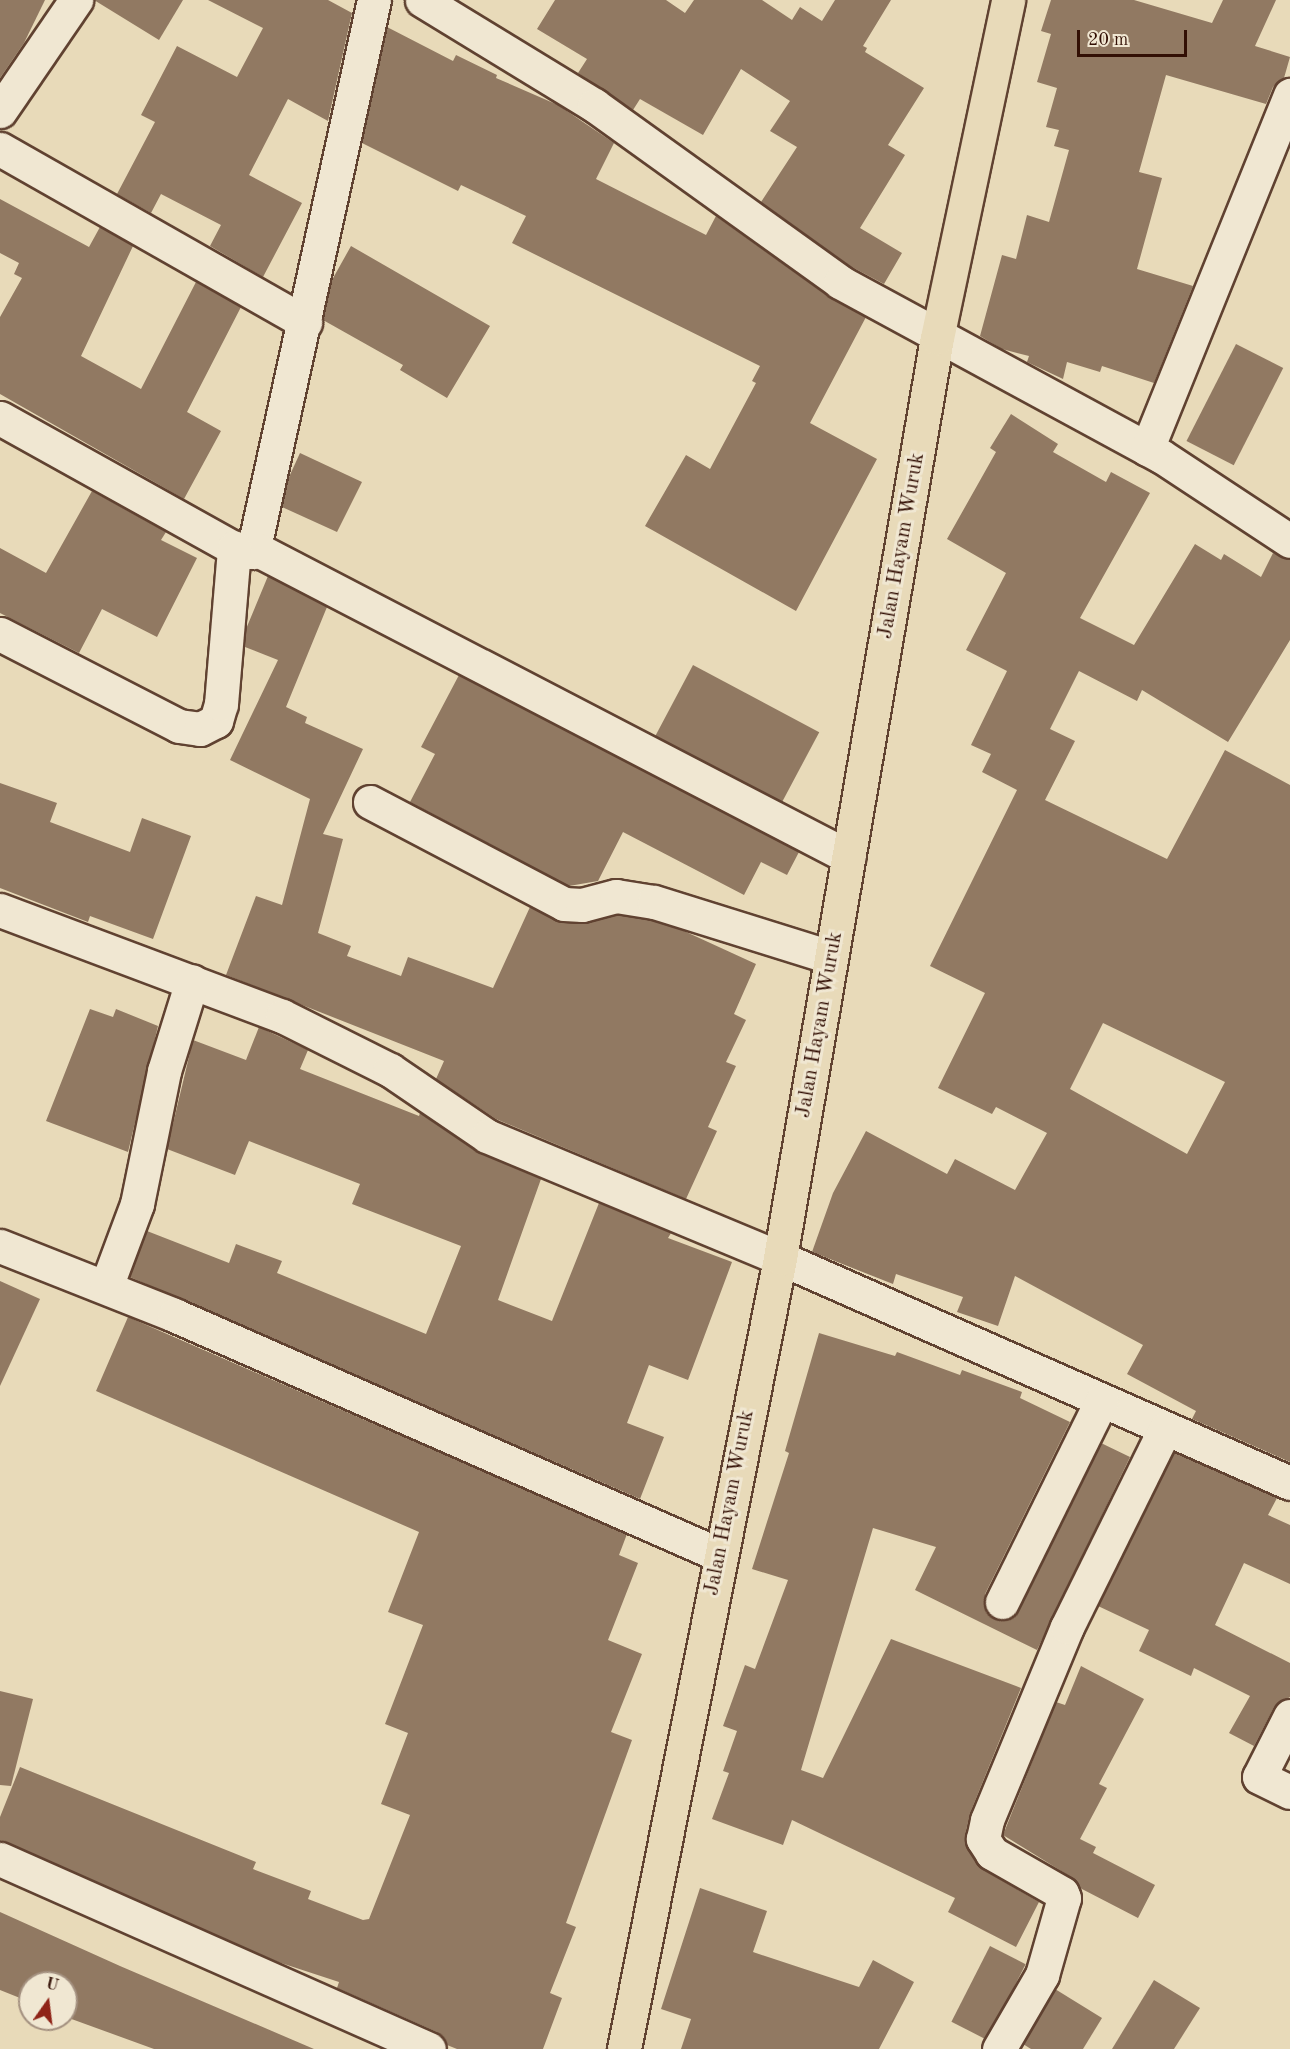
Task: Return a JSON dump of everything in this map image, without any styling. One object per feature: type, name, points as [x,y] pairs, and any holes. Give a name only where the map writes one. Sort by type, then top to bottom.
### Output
[{"type":"main road","name":"Jalan Hayam Wuruk","points":[[624,2049],[780,1257],[937,338],[1008,0]]},
{"type":"street","points":[[0,111],[76,0]]},
{"type":"street","points":[[0,634],[179,726],[200,729],[216,721],[221,704],[244,548],[305,322],[338,155],[374,0]]},
{"type":"street","points":[[422,0],[594,105],[840,282],[937,338],[1147,449],[1290,541]]},
{"type":"street","points":[[1147,449],[1290,95]]},
{"type":"street","points":[[0,149],[305,322]]},
{"type":"street","points":[[0,418],[244,548],[849,856]]},
{"type":"street","points":[[370,802],[564,904],[582,905],[616,896],[654,902],[831,957]]},
{"type":"street","points":[[0,910],[282,1016],[390,1070],[487,1136],[780,1257],[1290,1483]]},
{"type":"street","points":[[106,1287],[137,1204],[164,1071],[192,981]]},
{"type":"street","points":[[0,1246],[106,1287],[720,1555]]},
{"type":"street","points":[[1002,1602],[1102,1400]]},
{"type":"street","points":[[999,2049],[1042,1975],[1064,1898],[1062,1893],[992,1853],[983,1839],[987,1820],[1068,1627],[1165,1428]]},
{"type":"street","points":[[1290,1716],[1259,1777],[1290,1792]]},
{"type":"street","points":[[0,1859],[429,2049]]},
{"type":"building","points":[[0,0],[45,0],[24,43],[0,78]]},
{"type":"building","points":[[94,0],[183,0],[159,40]]},
{"type":"building","points":[[208,0],[328,0],[352,13],[328,121],[288,99],[249,175],[302,203],[263,277],[210,246],[221,225],[161,194],[151,213],[117,194],[155,122],[141,115],[177,46],[237,77],[263,28]]},
{"type":"building","points":[[555,0],[666,0],[685,13],[694,0],[762,0],[792,20],[800,7],[822,21],[835,0],[891,0],[863,46],[867,48],[865,52],[924,88],[888,145],[905,155],[860,228],[902,253],[884,284],[850,266],[761,202],[797,147],[770,131],[790,101],[741,69],[703,135],[640,99],[633,110],[578,73],[587,59],[537,29]]},
{"type":"building","points":[[1051,0],[1134,0],[1212,23],[1223,0],[1276,0],[1255,46],[1290,57],[1284,78],[1273,87],[1266,104],[1166,75],[1139,172],[1162,178],[1137,269],[1193,286],[1154,383],[1102,366],[1100,372],[1067,362],[1063,379],[1027,362],[1029,356],[1002,349],[980,336],[1002,255],[1016,259],[1027,215],[1049,222],[1069,150],[1054,146],[1059,130],[1046,127],[1057,88],[1037,82],[1051,34],[1041,31]]},
{"type":"building","points":[[387,27],[453,61],[456,55],[497,75],[496,78],[558,105],[614,143],[596,179],[706,235],[716,216],[829,297],[866,317],[810,423],[877,459],[796,611],[645,526],[686,455],[710,469],[756,383],[752,381],[760,366],[512,243],[526,216],[461,185],[458,191],[362,143]]},
{"type":"building","points":[[0,199],[89,247],[100,227],[133,246],[81,356],[141,389],[196,282],[241,307],[187,412],[221,431],[184,499],[0,394],[0,317],[22,278],[14,274],[19,263],[0,253]]},
{"type":"building","points":[[351,246],[490,326],[447,398],[400,370],[403,365],[323,320],[332,280]]},
{"type":"building","points":[[1236,344],[1283,368],[1234,465],[1187,441]]},
{"type":"building","points":[[1011,414],[1058,444],[1053,452],[1106,482],[1111,472],[1150,493],[1080,618],[1134,645],[1195,544],[1221,560],[1224,554],[1261,577],[1273,553],[1290,560],[1290,640],[1228,742],[1142,690],[1137,701],[1079,671],[1050,729],[1075,741],[1045,800],[1167,859],[1225,750],[1290,785],[1290,1462],[1192,1419],[1196,1411],[1127,1374],[1143,1345],[1015,1276],[998,1326],[957,1312],[963,1297],[896,1274],[893,1284],[812,1252],[833,1193],[866,1131],[947,1174],[955,1159],[1015,1190],[1047,1133],[996,1107],[992,1114],[938,1088],[985,993],[930,966],[1017,790],[982,772],[991,754],[971,745],[1007,671],[966,650],[1006,573],[947,539],[996,452],[990,448]],"holes":[[[1103,1023],[1225,1082],[1187,1154],[1070,1089]]]},
{"type":"building","points":[[300,453],[362,482],[337,532],[282,507],[289,477]]},
{"type":"building","points":[[92,491],[166,532],[161,540],[197,558],[157,637],[102,609],[79,653],[0,613],[0,548],[46,573]]},
{"type":"building","points":[[268,576],[327,607],[286,707],[307,717],[305,723],[363,749],[323,834],[343,839],[318,933],[351,946],[347,956],[401,976],[408,957],[493,988],[530,907],[563,923],[586,923],[617,915],[650,920],[684,931],[756,964],[734,1014],[746,1020],[726,1062],[736,1066],[708,1127],[717,1131],[686,1199],[496,1119],[436,1079],[444,1061],[226,975],[256,896],[282,905],[310,799],[230,760],[278,660],[245,647],[246,629]]},
{"type":"building","points":[[693,665],[819,732],[782,803],[655,736]]},
{"type":"building","points":[[459,675],[799,852],[787,875],[761,862],[744,895],[623,832],[598,881],[569,886],[410,802],[435,754],[421,747]]},
{"type":"building","points":[[0,783],[57,803],[50,822],[130,852],[142,818],[191,836],[153,939],[90,916],[88,922],[0,888]]},
{"type":"building","points":[[90,1009],[113,1017],[116,1009],[158,1026],[128,1152],[46,1121]]},
{"type":"building","points":[[259,1027],[308,1050],[300,1069],[419,1116],[420,1113],[477,1152],[541,1179],[498,1300],[552,1321],[599,1203],[671,1233],[668,1238],[732,1262],[688,1380],[649,1365],[627,1423],[664,1437],[640,1499],[130,1277],[147,1231],[229,1263],[236,1244],[282,1261],[277,1273],[426,1334],[461,1246],[352,1204],[360,1184],[249,1141],[235,1175],[167,1149],[193,1040],[246,1060]]},
{"type":"building","points":[[0,1281],[40,1299],[0,1386]]},
{"type":"building","points":[[128,1317],[627,1534],[619,1555],[638,1563],[608,1640],[642,1654],[611,1732],[632,1740],[566,1923],[576,1927],[550,1993],[562,1998],[543,2049],[457,2049],[447,2045],[437,2032],[337,1988],[339,1982],[278,1962],[0,1841],[0,1817],[20,1767],[256,1862],[253,1869],[311,1891],[308,1899],[363,1920],[369,1919],[410,1815],[381,1804],[408,1733],[385,1724],[423,1625],[388,1612],[419,1532],[96,1391]]},
{"type":"building","points":[[819,1333],[895,1356],[897,1352],[960,1375],[962,1370],[1022,1392],[1020,1398],[1070,1422],[985,1594],[986,1612],[994,1619],[1012,1618],[1019,1610],[1101,1443],[1130,1457],[1037,1650],[915,1590],[936,1547],[873,1528],[801,1770],[823,1778],[891,1639],[1021,1688],[970,1813],[965,1835],[967,1849],[982,1869],[1039,1902],[1016,1947],[948,1912],[955,1898],[792,1820],[783,1845],[712,1819],[729,1773],[723,1771],[737,1731],[723,1726],[745,1665],[755,1669],[788,1580],[752,1569],[789,1453],[785,1451]]},
{"type":"building","points":[[1174,1452],[1277,1498],[1268,1515],[1290,1525],[1290,1584],[1244,1563],[1215,1625],[1290,1663],[1290,1697],[1274,1707],[1254,1746],[1229,1733],[1250,1696],[1194,1668],[1191,1676],[1139,1651],[1149,1630],[1098,1606]]},
{"type":"building","points":[[1081,1666],[1144,1699],[1099,1784],[1107,1788],[1080,1839],[1096,1847],[1093,1853],[1155,1885],[1138,1918],[1080,1888],[1071,1877],[1003,1835],[1056,1702],[1065,1705]]},
{"type":"building","points":[[0,1691],[33,1699],[11,1786],[0,1785]]},
{"type":"building","points":[[700,1888],[767,1911],[753,1952],[859,1987],[873,1960],[914,1982],[879,2049],[681,2049],[691,2019],[661,2009]]},
{"type":"building","points":[[0,1912],[314,2049],[154,2049],[78,2021],[78,1971],[18,1971],[18,1997],[0,1990]]},
{"type":"building","points":[[990,1946],[1026,1964],[987,2040],[951,2022]]},
{"type":"building","points":[[1154,1980],[1200,2008],[1174,2049],[1112,2049]]},
{"type":"building","points":[[1055,1989],[1102,2018],[1083,2049],[1031,2049],[1023,2044]]}]
